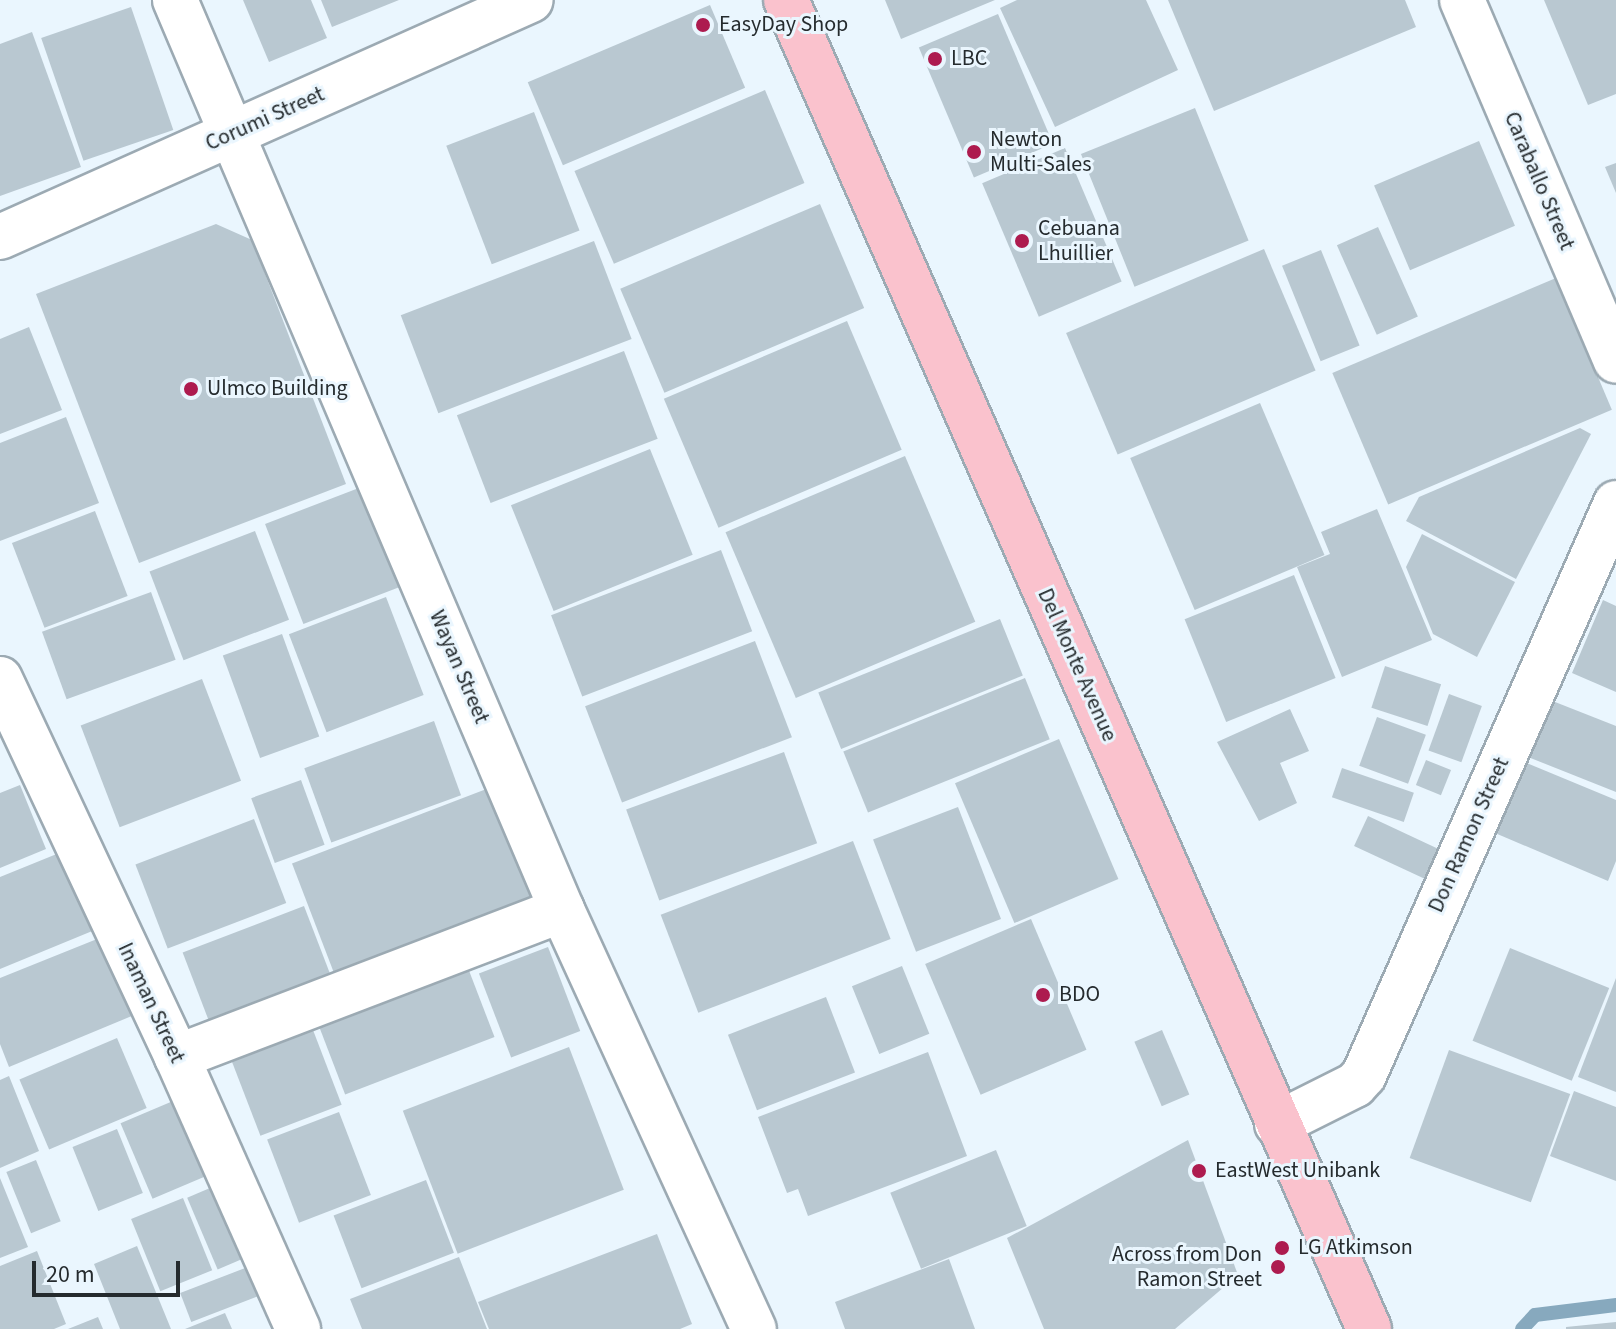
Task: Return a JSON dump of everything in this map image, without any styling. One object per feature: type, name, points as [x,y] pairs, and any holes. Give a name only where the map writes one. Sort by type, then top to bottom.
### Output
[{"type":"main road","name":"Del Monte Avenue","points":[[786,0],[1369,1329]]},
{"type":"street","name":"Wayan Street","points":[[175,0],[562,910],[754,1329]]},
{"type":"street","name":"Corumi Street","points":[[0,237],[531,0]]},
{"type":"street","name":"Caraballo Street","points":[[1462,0],[1616,361]]},
{"type":"street","name":"Don Ramon Street","points":[[1277,1124],[1355,1085],[1364,1075],[1616,503]]},
{"type":"street","name":"Inaman Street","points":[[0,679],[177,1057],[298,1329]]},
{"type":"street","points":[[177,1057],[562,910]]},
{"type":"building","points":[[243,0],[311,0],[327,38],[269,62]]},
{"type":"building","points":[[321,0],[399,0],[332,27]]},
{"type":"building","points":[[885,0],[995,0],[901,39]]},
{"type":"building","points":[[1017,0],[1146,0],[1178,70],[1055,127],[1000,8]]},
{"type":"building","points":[[1168,0],[1405,0],[1416,27],[1214,111]]},
{"type":"building","points":[[1544,0],[1616,0],[1616,94],[1588,105]]},
{"type":"building","points":[[710,5],[745,88],[563,165],[528,82]]},
{"type":"building","points":[[131,7],[173,130],[83,161],[41,38]]},
{"type":"building","points":[[998,14],[1053,144],[974,177],[919,48]]},
{"type":"building","points":[[32,32],[81,167],[0,196],[0,44]]},
{"type":"building","points":[[765,90],[804,183],[614,264],[574,171]]},
{"type":"building","points":[[1195,108],[1249,241],[1135,287],[1081,154]]},
{"type":"building","points":[[534,112],[580,231],[492,264],[446,146]]},
{"type":"building","points":[[1479,141],[1515,226],[1410,270],[1374,186]]},
{"type":"building","points":[[1065,148],[1122,281],[1039,317],[982,183]]},
{"type":"building","points":[[1616,163],[1616,193],[1605,167]]},
{"type":"building","points":[[820,204],[864,308],[664,393],[620,289]]},
{"type":"building","name":"Ulmco Building","points":[[216,224],[252,240],[346,484],[139,563],[36,294]]},
{"type":"building","points":[[1378,227],[1418,317],[1377,335],[1337,245]]},
{"type":"building","points":[[594,241],[632,339],[438,413],[401,315]]},
{"type":"building","points":[[1264,249],[1316,371],[1118,455],[1066,333]]},
{"type":"building","points":[[1321,250],[1360,345],[1321,361],[1282,266]]},
{"type":"building","points":[[1556,278],[1612,410],[1388,505],[1332,373]]},
{"type":"building","points":[[847,321],[902,450],[719,528],[664,399]]},
{"type":"building","points":[[29,327],[62,410],[0,434],[0,339]]},
{"type":"building","points":[[624,351],[658,439],[491,503],[457,415]]},
{"type":"building","points":[[1260,403],[1324,555],[1195,610],[1130,458]]},
{"type":"building","points":[[66,417],[99,503],[0,541],[0,443]]},
{"type":"building","points":[[1580,428],[1591,434],[1516,579],[1406,521],[1419,497]]},
{"type":"building","points":[[650,449],[693,555],[554,611],[511,505]]},
{"type":"building","points":[[905,456],[975,622],[796,698],[726,532]]},
{"type":"building","points":[[364,486],[402,586],[303,624],[265,524]]},
{"type":"building","points":[[1377,509],[1432,640],[1342,677],[1297,567],[1330,554],[1321,532]]},
{"type":"building","points":[[95,511],[128,596],[45,628],[12,543]]},
{"type":"building","points":[[255,531],[289,620],[184,660],[150,571]]},
{"type":"building","points":[[1422,534],[1515,582],[1477,657],[1433,634],[1406,567]]},
{"type":"building","points":[[721,550],[752,631],[582,696],[551,615]]},
{"type":"building","points":[[1294,575],[1336,678],[1226,722],[1185,619]]},
{"type":"building","points":[[151,592],[176,660],[67,699],[42,632]]},
{"type":"building","points":[[386,597],[424,695],[327,732],[289,634]]},
{"type":"building","points":[[1603,600],[1616,606],[1616,692],[1572,673]]},
{"type":"building","points":[[1000,619],[1023,676],[841,749],[818,692]]},
{"type":"building","points":[[282,634],[319,736],[260,758],[223,656]]},
{"type":"building","points":[[755,641],[792,737],[622,802],[585,706]]},
{"type":"building","points":[[1385,666],[1441,684],[1428,726],[1371,708]]},
{"type":"building","points":[[1025,678],[1050,739],[868,813],[843,751]]},
{"type":"building","points":[[202,679],[241,781],[120,827],[81,726]]},
{"type":"building","points":[[1449,694],[1482,706],[1461,762],[1428,750]]},
{"type":"building","points":[[1550,700],[1616,726],[1616,792],[1528,757]]},
{"type":"building","points":[[1290,709],[1309,751],[1280,763],[1297,803],[1259,821],[1217,742]]},
{"type":"building","points":[[1377,717],[1426,735],[1408,784],[1359,766]]},
{"type":"building","points":[[434,721],[461,795],[331,842],[304,768]]},
{"type":"building","points":[[1059,739],[1118,879],[1014,923],[955,783]]},
{"type":"building","points":[[784,752],[817,843],[659,901],[626,809]]},
{"type":"building","points":[[1517,759],[1616,800],[1616,861],[1608,881],[1488,830]]},
{"type":"building","points":[[1426,760],[1451,770],[1441,795],[1416,785]]},
{"type":"building","points":[[1342,768],[1414,793],[1404,822],[1332,797]]},
{"type":"building","points":[[301,780],[325,845],[275,863],[251,798]]},
{"type":"building","points":[[20,785],[46,849],[0,868],[0,793]]},
{"type":"building","points":[[489,788],[532,899],[335,975],[292,864]]},
{"type":"building","points":[[958,807],[1001,919],[916,952],[873,840]]},
{"type":"building","points":[[1368,816],[1440,849],[1426,879],[1354,846]]},
{"type":"building","points":[[254,819],[286,903],[168,949],[135,865]]},
{"type":"building","points":[[853,841],[891,939],[698,1013],[661,915]]},
{"type":"building","points":[[69,849],[102,927],[0,969],[0,877]]},
{"type":"building","points":[[304,906],[334,985],[213,1032],[183,953]]},
{"type":"building","points":[[1031,919],[1086,1050],[981,1095],[925,964]]},
{"type":"building","points":[[107,935],[139,1013],[9,1067],[0,1044],[0,978]]},
{"type":"building","points":[[548,947],[580,1031],[511,1058],[479,974]]},
{"type":"building","points":[[1510,948],[1609,988],[1572,1081],[1473,1041]]},
{"type":"building","points":[[902,966],[929,1034],[879,1054],[852,986]]},
{"type":"building","points":[[468,968],[495,1037],[345,1094],[319,1025]]},
{"type":"building","points":[[1616,978],[1616,1092],[1578,1077]]},
{"type":"building","points":[[826,997],[855,1073],[757,1110],[728,1035]]},
{"type":"building","points":[[313,1030],[342,1105],[260,1136],[232,1061]]},
{"type":"building","points":[[1162,1030],[1189,1094],[1162,1106],[1134,1042]]},
{"type":"building","points":[[117,1038],[147,1108],[49,1149],[19,1079]]},
{"type":"building","points":[[569,1047],[624,1190],[458,1254],[403,1111]]},
{"type":"building","points":[[1449,1050],[1570,1094],[1531,1202],[1410,1158]]},
{"type":"building","points":[[928,1052],[967,1156],[808,1216],[798,1189],[787,1193],[758,1117]]},
{"type":"building","points":[[9,1076],[39,1151],[0,1168],[0,1080]]},
{"type":"building","points":[[1574,1091],[1616,1107],[1616,1181],[1550,1156]]},
{"type":"building","points":[[173,1101],[205,1176],[153,1199],[121,1123]]},
{"type":"building","points":[[339,1112],[371,1195],[299,1223],[267,1140]]},
{"type":"building","points":[[117,1129],[143,1193],[98,1211],[72,1147]]},
{"type":"building","points":[[1188,1140],[1238,1275],[1175,1329],[1044,1329],[1007,1238]]},
{"type":"building","points":[[996,1150],[1027,1226],[921,1269],[890,1193]]},
{"type":"building","points":[[36,1160],[61,1221],[31,1233],[6,1172]]},
{"type":"building","points":[[0,1178],[28,1247],[0,1258]]},
{"type":"building","points":[[426,1180],[454,1253],[362,1288],[334,1215]]},
{"type":"building","points":[[224,1182],[254,1254],[218,1269],[187,1198]]},
{"type":"building","points":[[183,1198],[212,1270],[160,1291],[131,1219]]},
{"type":"building","points":[[657,1234],[692,1324],[680,1329],[489,1329],[478,1302]]},
{"type":"building","points":[[137,1246],[171,1329],[120,1329],[94,1264]]},
{"type":"building","points":[[37,1251],[66,1324],[54,1329],[0,1329],[0,1266]]},
{"type":"building","points":[[459,1257],[487,1329],[362,1329],[350,1299]]},
{"type":"building","points":[[949,1259],[975,1329],[845,1329],[835,1302]]},
{"type":"building","points":[[253,1265],[264,1294],[191,1322],[180,1293]]},
{"type":"building","points":[[225,1313],[232,1329],[185,1329]]},
{"type":"building","points":[[98,1317],[103,1329],[68,1329]]},
{"type":"building","points":[[1616,1322],[1616,1329],[1566,1329],[1566,1327]]},
{"type":"waterway","points":[[1522,1329],[1535,1315],[1616,1305]]},
{"type":"place","name":"EasyDay Shop","points":[[703,25]]},
{"type":"place","name":"LBC","points":[[935,59]]},
{"type":"place","name":"Newton Multi-Sales","points":[[974,152]]},
{"type":"place","name":"Cebuana Lhuillier","points":[[1022,241]]},
{"type":"place","name":"Ulmco Building","points":[[191,389]]},
{"type":"place","name":"BDO","points":[[1043,995]]},
{"type":"place","name":"EastWest Unibank","points":[[1199,1171]]},
{"type":"place","name":"LG Atkimson","points":[[1282,1248]]},
{"type":"place","name":"Across from Don Ramon Street","points":[[1278,1267]]}]
